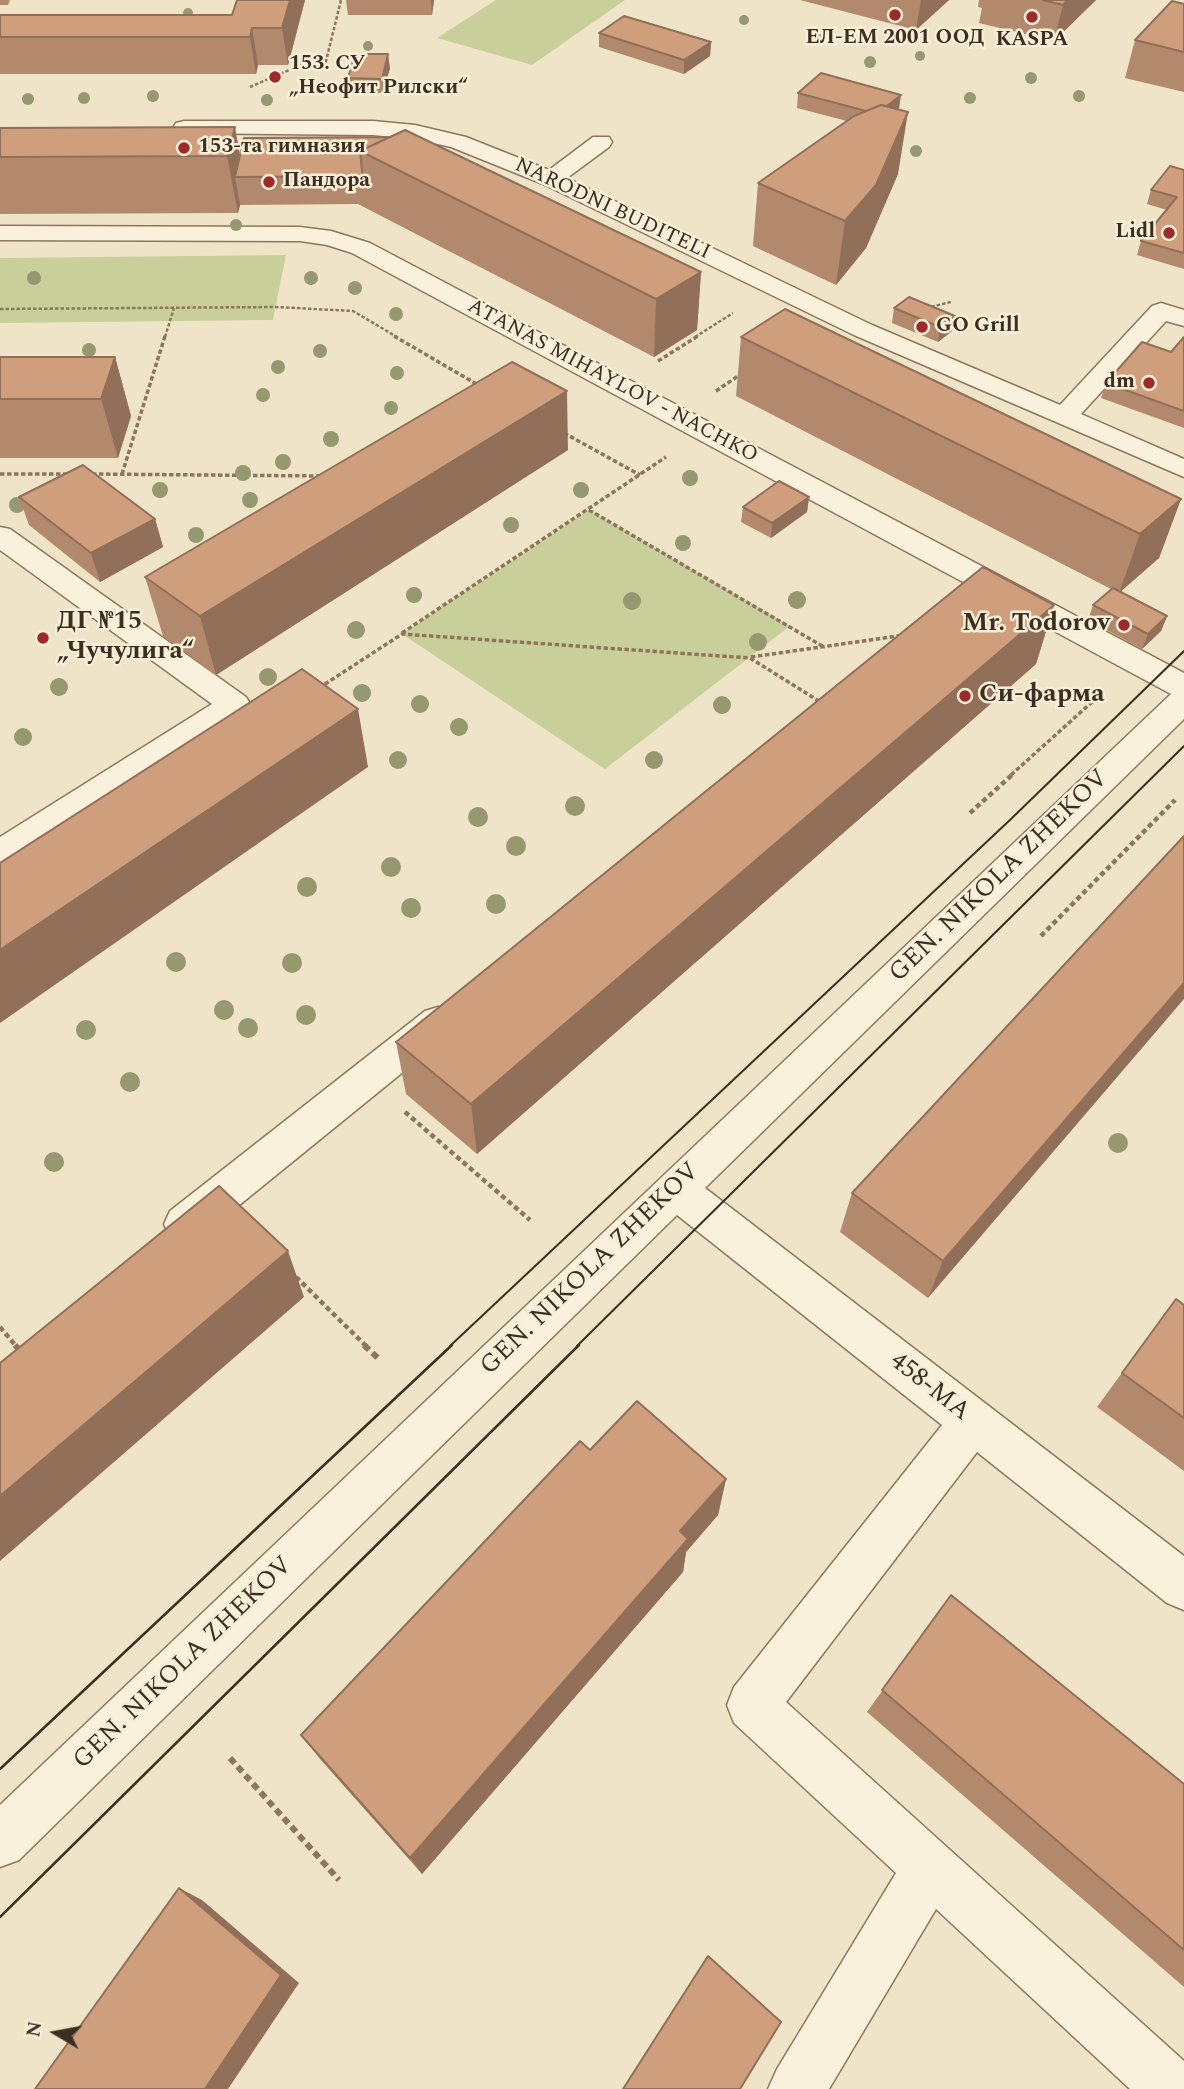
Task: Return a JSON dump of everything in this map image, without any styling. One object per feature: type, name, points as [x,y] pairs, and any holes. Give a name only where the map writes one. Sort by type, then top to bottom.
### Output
[{"type":"street","name":"NARODNI BUDITELI","points":[[162,129],[316,127],[415,132],[458,142],[551,179],[863,330],[1184,469]]},
{"type":"street","points":[[551,179],[601,142]]},
{"type":"street","name":"ATANAS MIHAYLOV - NACHKO","points":[[0,233],[300,234],[331,238],[361,248],[1184,687]]},
{"type":"street","points":[[1063,417],[1161,311],[1184,318]]},
{"type":"street","points":[[503,399],[568,359]]},
{"type":"street","points":[[0,536],[138,620],[235,705],[0,854]]},
{"type":"street","points":[[925,632],[988,582]]},
{"type":"street","name":"GEN. NIKOLA ZHEKOV","points":[[0,1841],[1184,699]]},
{"type":"street","points":[[162,1242],[464,1001]]},
{"type":"street","name":"458-МА","points":[[675,1189],[1184,1587]]},
{"type":"street","points":[[972,1422],[752,1705],[1172,2089]]},
{"type":"street","points":[[797,2089],[930,1868]]},
{"type":"path","points":[[247,89],[303,64],[325,65],[341,0]]},
{"type":"path","points":[[619,386],[774,287]]},
{"type":"path","points":[[0,309],[276,307],[353,311],[503,399]]},
{"type":"path","points":[[122,474],[174,308]]},
{"type":"path","points":[[677,416],[746,370]]},
{"type":"path","points":[[309,695],[589,510],[703,430]]},
{"type":"path","points":[[560,431],[640,475]]},
{"type":"path","points":[[0,474],[321,476]]},
{"type":"path","points":[[589,510],[824,647]]},
{"type":"path","points":[[402,634],[750,658],[925,632]]},
{"type":"path","points":[[750,658],[830,708]]},
{"type":"path","points":[[970,813],[1109,686]]},
{"type":"path","points":[[1041,936],[1175,800]]},
{"type":"path","points":[[367,1079],[530,1220]]},
{"type":"path","points":[[293,1275],[380,1360]]},
{"type":"path","points":[[0,1327],[23,1354]]},
{"type":"path","points":[[230,1758],[339,1880]]},
{"type":"green space","points":[[496,0],[625,0],[532,65],[437,38]]},
{"type":"green space","points":[[286,255],[273,320],[0,323],[0,258]]},
{"type":"green space","points":[[589,510],[790,626],[605,769],[402,634]]},
{"type":"building","points":[[237,0],[290,0],[282,28],[252,28],[250,37],[0,37],[0,15],[232,15]]},
{"type":"building","points":[[1043,0],[1067,0],[1063,5]]},
{"type":"building","points":[[1172,1],[1184,4],[1184,52],[1135,40]]},
{"type":"building","points":[[624,16],[711,42],[684,60],[599,33]]},
{"type":"building","points":[[355,54],[388,54],[382,79],[348,78]]},
{"type":"building","points":[[821,73],[901,95],[887,106],[881,105],[866,111],[798,93]]},
{"type":"building","points":[[881,105],[908,112],[876,185],[845,221],[758,183],[854,116]]},
{"type":"building","points":[[235,127],[227,156],[0,157],[0,128]]},
{"type":"building","points":[[405,130],[701,272],[656,299],[360,151]]},
{"type":"building","points":[[390,137],[360,151],[363,180],[355,176],[235,177],[244,138]]},
{"type":"building","points":[[1170,166],[1184,170],[1184,253],[1141,241],[1177,197],[1151,190]]},
{"type":"building","points":[[909,297],[955,316],[940,327],[894,308]]},
{"type":"building","points":[[785,309],[1181,499],[1140,534],[741,337]]},
{"type":"building","name":"dm","points":[[1184,337],[1184,411],[1106,383],[1142,342],[1171,352]]},
{"type":"building","points":[[0,357],[115,357],[101,399],[0,399]]},
{"type":"building","points":[[512,362],[567,391],[200,616],[145,577]]},
{"type":"building","points":[[83,465],[155,519],[91,553],[19,497]]},
{"type":"building","points":[[779,481],[809,497],[772,523],[743,507]]},
{"type":"building","points":[[983,567],[1054,605],[471,1104],[396,1042]]},
{"type":"building","points":[[1113,588],[1167,616],[1148,634],[1093,605]]},
{"type":"building","points":[[302,669],[358,709],[0,950],[0,863]]},
{"type":"building","points":[[1184,836],[1184,983],[943,1261],[852,1193]]},
{"type":"building","points":[[219,1186],[288,1251],[0,1496],[0,1363]]},
{"type":"building","points":[[1176,1299],[1184,1305],[1184,1418],[1122,1373]]},
{"type":"building","points":[[637,1401],[726,1479],[680,1531],[688,1539],[410,1858],[301,1735],[580,1441],[590,1450]]},
{"type":"building","points":[[951,1595],[1184,1784],[1184,1950],[882,1690]]},
{"type":"building","points":[[179,1888],[281,1975],[205,2089],[35,2089]]},
{"type":"building","points":[[708,1956],[781,2022],[740,2089],[623,2089]]},
{"type":"tram line","points":[[450,1346],[1011,819],[1184,651]]},
{"type":"tram line","points":[[577,1346],[1184,746]]},
{"type":"tram line","points":[[0,1769],[452,1345]]},
{"type":"tram line","points":[[0,1917],[579,1345]]},
{"type":"place","name":"ЕЛ-ЕМ 2001 ООД","points":[[895,15]]},
{"type":"place","name":"KASPA","points":[[1032,17]]},
{"type":"place","name":"153. СУ „Неофит Рилски“","points":[[275,77]]},
{"type":"place","name":"153-та гимназия","points":[[184,148]]},
{"type":"place","name":"Пандора","points":[[269,182]]},
{"type":"place","name":"Lidl","points":[[1169,233]]},
{"type":"place","name":"GO Grill","points":[[922,327]]},
{"type":"place","name":"dm","points":[[1149,383]]},
{"type":"place","name":"Mr. Todorov","points":[[1124,625]]},
{"type":"place","name":"ДГ №15 „Чучулига“","points":[[43,638]]},
{"type":"place","name":"Си-фарма","points":[[965,696]]}]
